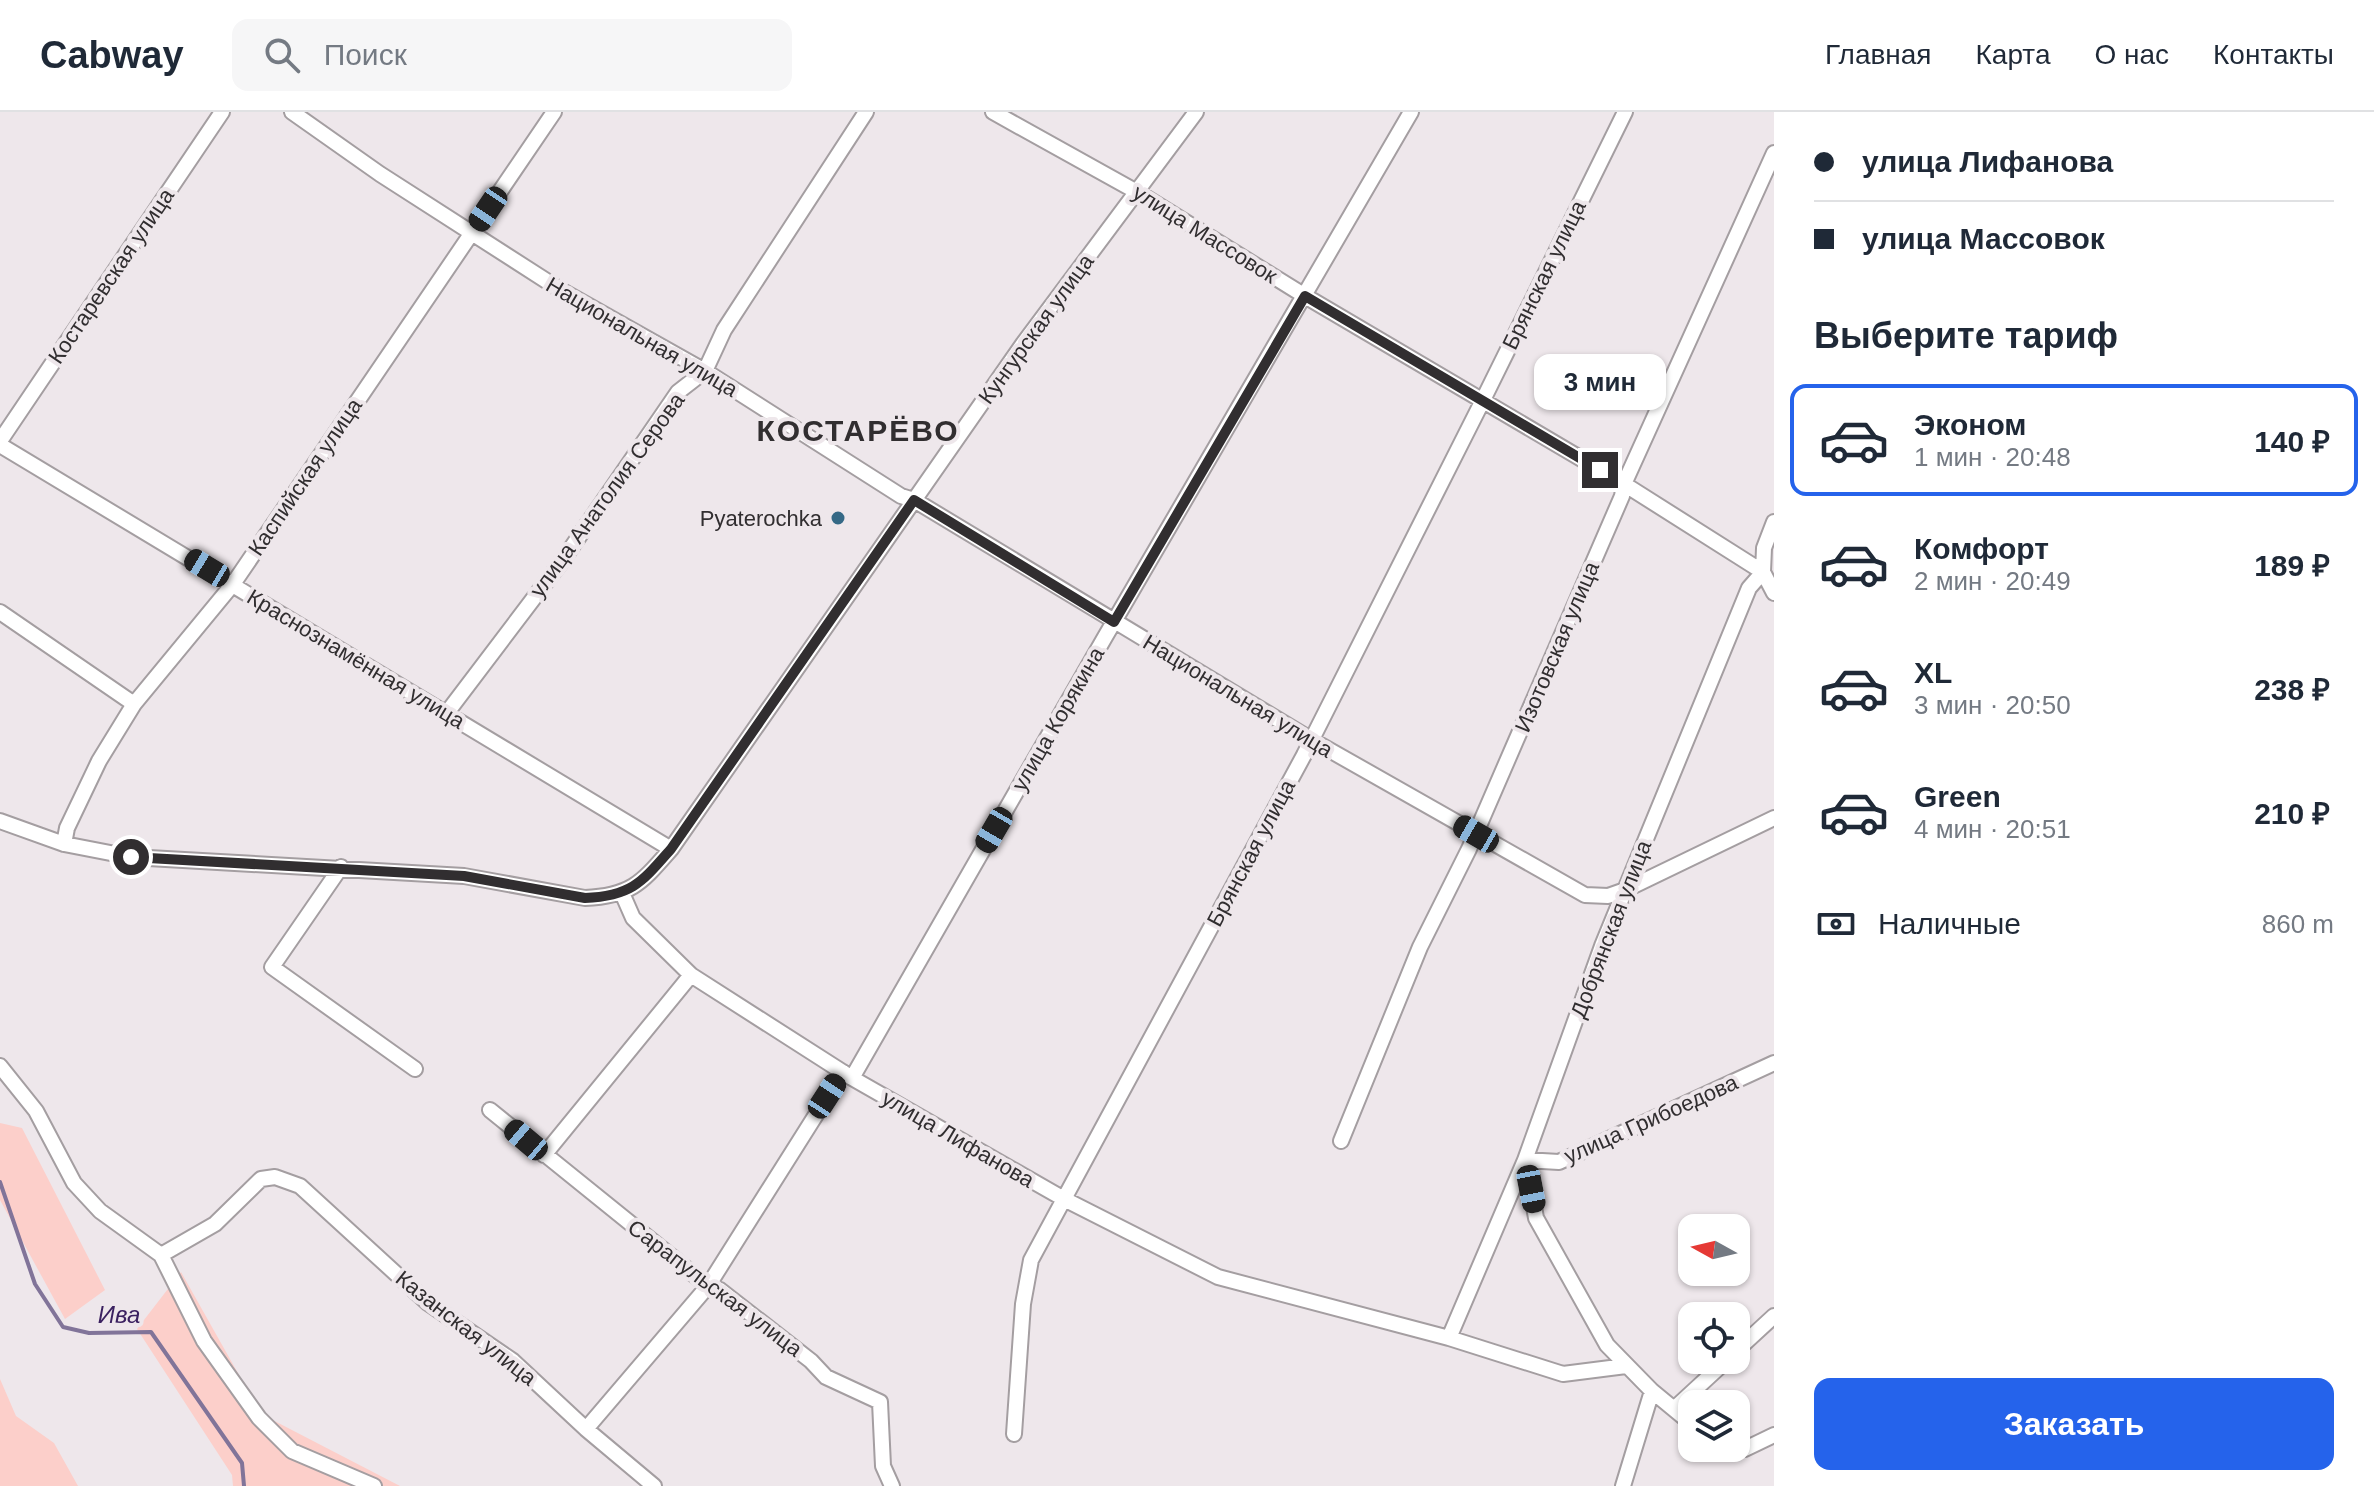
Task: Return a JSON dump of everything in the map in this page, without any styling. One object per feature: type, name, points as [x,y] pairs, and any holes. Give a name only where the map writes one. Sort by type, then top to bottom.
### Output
[{"type":"street","name":"Костаревская улица","points":[[0,443],[222,112]]},
{"type":"street","name":"Национальная улица","points":[[292,112],[380,174],[559,289],[705,371],[901,496],[914,500],[1310,739],[1585,895],[1608,896],[1625,890],[1774,818]]},
{"type":"street","name":"Каспийская улица","points":[[64,844],[67,828],[99,761],[134,704],[233,584],[554,112]]},
{"type":"street","name":"улица Анатолия Серова","points":[[446,714],[565,557],[678,392],[705,371],[724,330],[866,112]]},
{"type":"street","name":"улица Массовок","points":[[993,112],[1137,192],[1769,573]]},
{"type":"street","name":"Кунгурская улица","points":[[622,893],[642,881],[671,849],[1023,344],[1196,112]]},
{"type":"street","name":"улица Корякина","points":[[586,1429],[708,1286],[847,1075],[1411,112]]},
{"type":"street","name":"Брянская улица","points":[[1014,1434],[1023,1304],[1031,1260],[1304,755],[1625,112]]},
{"type":"street","name":"Изотовская улица","points":[[1341,1141],[1420,947],[1476,834],[1622,496],[1624,484],[1774,153]]},
{"type":"street","name":"Краснознамённая улица","points":[[0,443],[671,849]]},
{"type":"street","name":"Добрянская улица","points":[[1449,1338],[1525,1160],[1602,946],[1749,588],[1769,573],[1764,548],[1774,522]]},
{"type":"street","points":[[1769,573],[1774,593]]},
{"type":"street","points":[[0,612],[134,704]]},
{"type":"street","points":[[0,821],[64,844],[131,857],[464,876],[585,898],[622,893]]},
{"type":"street","points":[[341,867],[272,967],[415,1069]]},
{"type":"street","name":"улица Лифанова","points":[[622,893],[633,918],[691,975],[847,1075],[1064,1199],[1218,1277],[1449,1338],[1563,1374],[1626,1366]]},
{"type":"street","points":[[544,1155],[691,975]]},
{"type":"street","name":"улица Грибоедова","points":[[1525,1160],[1559,1162],[1774,1063]]},
{"type":"street","points":[[0,1066],[36,1111],[74,1183],[100,1211],[161,1255],[204,1341],[259,1418],[292,1451],[374,1486]]},
{"type":"street","name":"Сарапульская улица","points":[[490,1110],[708,1286],[720,1290],[811,1361],[826,1377],[880,1402],[883,1466],[892,1486]]},
{"type":"street","points":[[1525,1160],[1536,1218],[1607,1345],[1652,1391],[1678,1411]]},
{"type":"street","name":"Казанская улица","points":[[161,1255],[215,1224],[261,1179],[275,1177],[300,1186],[428,1303],[513,1361],[586,1429],[654,1486]]},
{"type":"street","points":[[1750,1338],[1774,1316]]},
{"type":"street","points":[[1675,1408],[1712,1374]]},
{"type":"street","points":[[1623,1486],[1652,1391]]},
{"type":"street","points":[[1750,1447],[1774,1435]]},
{"type":"shaded area","points":[[0,1123],[22,1128],[105,1290],[65,1319],[0,1200]]},
{"type":"shaded area","points":[[181,1272],[261,1414],[400,1486],[233,1486],[232,1475],[137,1329]]},
{"type":"shaded area","points":[[0,1379],[16,1416],[54,1443],[78,1486],[0,1486]]},
{"type":"waterway","name":"Ива","points":[[0,1182],[35,1284],[63,1327],[89,1333],[151,1332],[242,1463],[244,1486]]},
{"type":"place","name":"Pyaterochka","points":[[838,518]]},
{"type":"district","name":"КОСТАРЁВО","points":[[858,430]]},
{"type":"route","points":[[131,857],[464,876],[585,898],[622,893],[642,881],[671,849],[914,500],[1114,622],[1305,296],[1600,470]]}]
